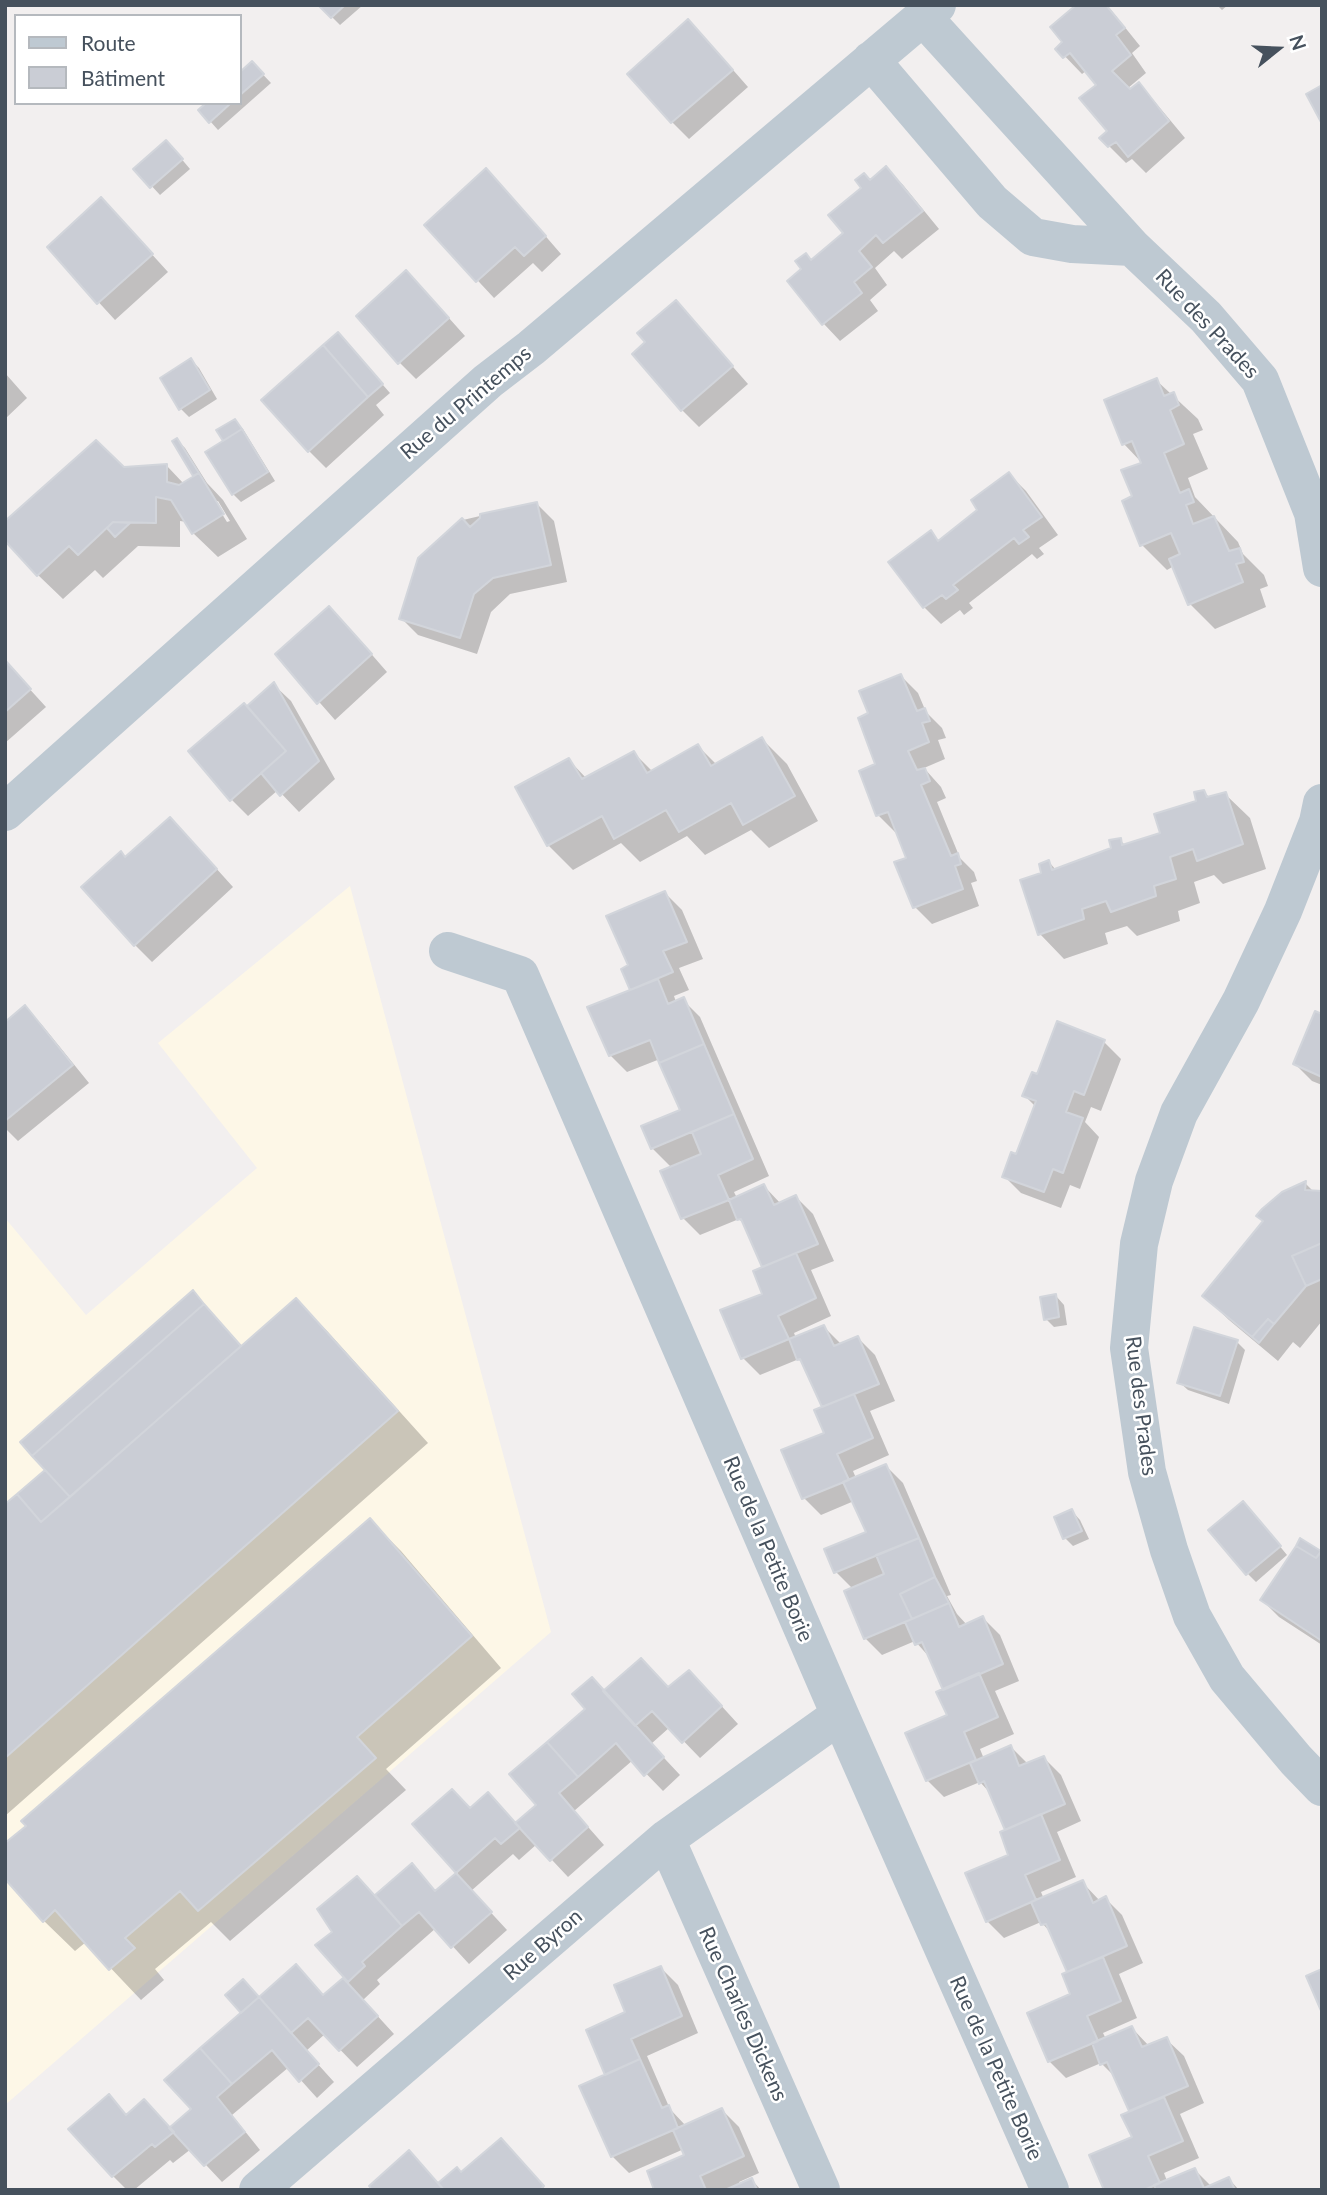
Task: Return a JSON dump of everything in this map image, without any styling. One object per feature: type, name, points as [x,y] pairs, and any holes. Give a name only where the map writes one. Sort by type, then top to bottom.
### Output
[{"type":"street","name":"Rue du Printemps","points":[[5,811],[488,381],[531,348],[930,11]]},
{"type":"street","name":"Rue des Prades","points":[[930,11],[1132,247],[1206,317],[1261,380],[1313,513],[1322,568]]},
{"type":"street","points":[[871,60],[992,202],[1033,237],[1072,244],[1132,247]]},
{"type":"street","name":"Rue des Prades","points":[[1322,803],[1318,822],[1283,911],[1241,1001],[1179,1113],[1154,1181],[1139,1244],[1129,1348],[1147,1472],[1192,1616],[1227,1678],[1322,1787]]},
{"type":"street","name":"Rue de la Petite Borie","points":[[448,951],[520,975],[840,1715],[1050,2190]]},
{"type":"street","name":"Rue Byron","points":[[258,2190],[666,1839],[840,1715]]},
{"type":"street","name":"Rue Charles Dickens","points":[[666,1839],[821,2190]]},
{"type":"shaded area","points":[[350,886],[551,1632],[5,2105],[5,1218],[86,1315],[257,1168],[158,1043]]},
{"type":"building","points":[[318,5],[345,5],[331,18]]},
{"type":"building","points":[[1076,5],[1106,5],[1125,28],[1116,35],[1131,55],[1112,71],[1130,89],[1139,82],[1169,121],[1128,157],[1116,142],[1108,147],[1099,138],[1107,131],[1079,98],[1096,85],[1070,53],[1063,58],[1055,49],[1062,42],[1050,27]]},
{"type":"building","points":[[688,19],[733,70],[671,123],[627,74]]},
{"type":"building","points":[[252,61],[264,74],[242,93],[242,70]]},
{"type":"building","points":[[1322,85],[1322,124],[1306,94]]},
{"type":"building","points":[[204,105],[229,105],[209,123],[198,110]]},
{"type":"building","points":[[166,140],[183,159],[150,188],[133,169]]},
{"type":"building","points":[[886,166],[923,211],[883,243],[876,235],[859,251],[872,267],[854,282],[862,293],[822,325],[787,281],[801,269],[795,261],[806,253],[811,260],[843,233],[828,215],[861,188],[855,180],[864,173],[870,180]]},
{"type":"building","points":[[486,168],[546,236],[524,256],[515,247],[476,282],[424,225]]},
{"type":"building","points":[[101,197],[153,254],[97,304],[47,247]]},
{"type":"building","points":[[406,270],[449,318],[398,364],[356,316]]},
{"type":"building","points":[[676,300],[733,366],[681,411],[632,354],[645,342],[637,333]]},
{"type":"building","points":[[338,332],[383,384],[368,397],[323,345]]},
{"type":"building","points":[[323,345],[368,397],[308,452],[261,400]]},
{"type":"building","points":[[191,358],[210,390],[179,410],[160,378]]},
{"type":"building","points":[[1157,378],[1164,396],[1174,392],[1179,405],[1170,410],[1184,444],[1164,453],[1180,493],[1189,489],[1194,502],[1186,505],[1193,524],[1214,516],[1229,551],[1240,548],[1244,562],[1236,564],[1243,582],[1188,605],[1169,559],[1180,554],[1171,533],[1140,546],[1122,501],[1132,496],[1121,470],[1141,463],[1132,441],[1122,445],[1104,400]]},
{"type":"building","points":[[235,419],[242,429],[223,441],[216,430]]},
{"type":"building","points":[[242,429],[268,472],[232,495],[205,452]]},
{"type":"building","points":[[177,438],[199,473],[193,476],[172,441]]},
{"type":"building","points":[[96,440],[124,467],[167,464],[167,482],[179,485],[199,473],[224,514],[192,534],[171,500],[156,497],[156,523],[113,522],[78,555],[69,546],[37,576],[5,541],[5,521]]},
{"type":"building","points":[[1009,472],[1042,517],[1023,530],[1029,537],[1019,544],[1014,538],[953,585],[958,590],[946,599],[942,595],[923,608],[888,562],[931,530],[938,541],[977,510],[971,500]]},
{"type":"building","points":[[537,502],[551,565],[493,578],[474,594],[460,638],[399,619],[418,558],[462,518],[470,527],[480,518],[480,514]]},
{"type":"building","points":[[113,522],[130,523],[115,537],[107,528]]},
{"type":"building","points":[[329,606],[372,654],[317,704],[275,654]]},
{"type":"building","points":[[5,660],[31,689],[5,712]]},
{"type":"building","points":[[901,674],[917,711],[925,708],[930,721],[922,723],[929,742],[908,751],[917,770],[925,768],[930,781],[921,785],[951,856],[958,853],[961,864],[955,866],[963,889],[913,908],[894,862],[906,858],[888,812],[876,816],[859,771],[875,764],[858,718],[868,713],[859,691]]},
{"type":"building","points":[[274,682],[319,761],[280,796],[261,773],[286,751],[247,706]]},
{"type":"building","points":[[244,703],[286,751],[230,801],[188,751]]},
{"type":"building","points":[[762,737],[795,796],[743,825],[731,803],[679,832],[666,810],[614,839],[602,816],[547,846],[515,787],[569,758],[582,779],[634,751],[647,773],[698,744],[711,766]]},
{"type":"building","points":[[1204,790],[1207,797],[1226,792],[1243,844],[1197,861],[1193,849],[1170,857],[1176,879],[1154,886],[1156,896],[1111,912],[1106,901],[1082,909],[1084,919],[1038,935],[1020,880],[1041,873],[1039,864],[1049,860],[1052,870],[1111,848],[1109,840],[1121,838],[1122,845],[1160,833],[1154,814],[1196,801],[1194,792]]},
{"type":"building","points":[[170,817],[217,869],[134,946],[81,887],[121,851],[125,857]]},
{"type":"building","points":[[665,891],[687,942],[663,951],[673,972],[630,990],[621,969],[628,965],[606,916]]},
{"type":"building","points":[[658,979],[668,1004],[684,997],[704,1044],[659,1063],[650,1040],[609,1056],[587,1007]]},
{"type":"building","points":[[25,1005],[73,1065],[5,1121],[5,1022]]},
{"type":"building","points":[[1315,1011],[1322,1014],[1322,1077],[1293,1064]]},
{"type":"building","points":[[1057,1021],[1105,1040],[1084,1095],[1074,1091],[1066,1112],[1083,1118],[1063,1173],[1053,1169],[1044,1192],[1002,1177],[1011,1152],[1016,1154],[1036,1101],[1022,1096],[1032,1072],[1037,1074]]},
{"type":"building","points":[[704,1044],[734,1114],[651,1149],[641,1126],[680,1110],[659,1063]]},
{"type":"building","points":[[734,1114],[753,1159],[718,1175],[729,1200],[681,1219],[660,1171],[701,1154],[692,1132]]},
{"type":"building","points":[[1306,1181],[1305,1190],[1322,1191],[1322,1243],[1292,1256],[1306,1286],[1274,1324],[1268,1319],[1252,1337],[1202,1296],[1263,1221],[1256,1216],[1262,1209],[1282,1192]]},
{"type":"building","points":[[764,1184],[774,1205],[796,1195],[818,1244],[762,1267],[741,1219],[737,1220],[729,1200]]},
{"type":"building","points":[[1322,1243],[1322,1279],[1306,1286],[1292,1256]]},
{"type":"building","points":[[796,1253],[816,1298],[778,1316],[789,1339],[741,1359],[720,1310],[762,1294],[753,1271]]},
{"type":"building","points":[[193,1290],[204,1304],[32,1456],[20,1442]]},
{"type":"building","points":[[1056,1294],[1059,1317],[1044,1320],[1040,1297]]},
{"type":"building","points":[[296,1298],[398,1411],[5,1758],[5,1504],[17,1494],[41,1522]]},
{"type":"building","points":[[204,1304],[241,1346],[70,1497],[32,1456]]},
{"type":"building","points":[[1268,1319],[1274,1324],[1259,1343],[1252,1337]]},
{"type":"building","points":[[824,1325],[834,1346],[858,1336],[879,1384],[822,1407],[789,1339]]},
{"type":"building","points":[[1194,1327],[1238,1340],[1220,1396],[1177,1383]]},
{"type":"building","points":[[854,1394],[873,1438],[837,1454],[849,1480],[802,1499],[781,1450],[824,1433],[814,1410]]},
{"type":"building","points":[[886,1464],[919,1538],[834,1573],[824,1549],[866,1532],[843,1482]]},
{"type":"building","points":[[45,1470],[70,1497],[41,1522],[17,1494]]},
{"type":"building","points":[[1243,1501],[1281,1546],[1246,1575],[1208,1530]]},
{"type":"building","points":[[1072,1509],[1082,1531],[1063,1539],[1054,1517]]},
{"type":"building","points":[[370,1518],[472,1636],[357,1737],[376,1758],[198,1911],[180,1891],[125,1938],[135,1948],[109,1970],[55,1910],[43,1922],[5,1879],[5,1843],[26,1826],[21,1821]]},
{"type":"building","points":[[919,1538],[935,1577],[900,1594],[912,1619],[864,1639],[844,1591],[884,1574],[876,1555]]},
{"type":"building","points":[[1300,1538],[1321,1551],[1316,1558],[1296,1546]]},
{"type":"building","points":[[1296,1546],[1316,1558],[1322,1551],[1322,1641],[1260,1600]]},
{"type":"building","points":[[935,1577],[949,1603],[912,1619],[900,1594]]},
{"type":"building","points":[[949,1603],[959,1627],[983,1616],[1003,1664],[943,1690],[922,1642],[915,1645],[905,1622]]},
{"type":"building","points":[[641,1658],[668,1687],[689,1670],[722,1706],[682,1743],[652,1711],[635,1726],[603,1691]]},
{"type":"building","points":[[979,1673],[998,1717],[964,1732],[976,1760],[926,1781],[905,1733],[947,1715],[936,1692]]},
{"type":"building","points":[[592,1677],[664,1757],[644,1776],[616,1743],[578,1777],[547,1742],[585,1709],[572,1694]]},
{"type":"building","points":[[547,1742],[578,1777],[559,1793],[588,1827],[550,1861],[515,1823],[536,1805],[509,1774]]},
{"type":"building","points":[[1011,1745],[1019,1766],[1044,1756],[1065,1804],[1005,1830],[984,1781],[979,1784],[970,1763]]},
{"type":"building","points":[[452,1789],[470,1808],[488,1792],[520,1828],[501,1844],[495,1838],[456,1873],[412,1824]]},
{"type":"building","points":[[1041,1814],[1060,1860],[1025,1875],[1036,1900],[986,1922],[965,1873],[1008,1855],[1000,1832]]},
{"type":"building","points":[[412,1863],[435,1891],[456,1873],[492,1912],[451,1948],[419,1912],[402,1926],[375,1895]]},
{"type":"building","points":[[357,1876],[402,1926],[362,1962],[365,1966],[348,1982],[315,1945],[332,1932],[317,1909]]},
{"type":"building","points":[[1083,1880],[1093,1903],[1106,1896],[1127,1946],[1067,1972],[1046,1924],[1041,1925],[1031,1902]]},
{"type":"building","points":[[1103,1957],[1121,2001],[1087,2016],[1098,2041],[1048,2062],[1027,2013],[1070,1994],[1062,1974]]},
{"type":"building","points":[[296,1964],[323,1995],[343,1978],[378,2016],[339,2051],[308,2018],[291,2033],[259,1997]]},
{"type":"building","points":[[661,1966],[682,2016],[631,2039],[640,2059],[605,2075],[586,2030],[625,2012],[614,1985]]},
{"type":"building","points":[[1322,1969],[1322,2013],[1306,1976]]},
{"type":"building","points":[[243,1979],[259,1997],[241,2013],[225,1995]]},
{"type":"building","points":[[259,1997],[319,2064],[299,2082],[272,2050],[232,2084],[200,2048]]},
{"type":"building","points":[[1132,2026],[1142,2047],[1167,2037],[1188,2086],[1129,2111],[1107,2062],[1100,2065],[1092,2043]]},
{"type":"building","points":[[200,2048],[232,2084],[217,2097],[245,2132],[204,2166],[169,2128],[191,2109],[164,2080]]},
{"type":"building","points":[[640,2059],[662,2108],[669,2105],[678,2128],[611,2157],[579,2086]]},
{"type":"building","points":[[109,2094],[126,2115],[144,2099],[174,2132],[155,2147],[152,2144],[112,2177],[68,2129]]},
{"type":"building","points":[[1164,2097],[1183,2141],[1148,2156],[1160,2183],[1144,2190],[1104,2190],[1089,2155],[1132,2137],[1121,2115]]},
{"type":"building","points":[[722,2108],[744,2156],[700,2176],[706,2190],[654,2190],[647,2171],[684,2155],[673,2130]]},
{"type":"building","points":[[501,2138],[544,2186],[540,2190],[444,2190],[438,2183],[457,2167],[461,2172]]},
{"type":"building","points":[[409,2150],[443,2189],[372,2190],[369,2186]]},
{"type":"building","points":[[1195,2168],[1204,2188],[1229,2177],[1235,2190],[1156,2190],[1154,2185]]},
{"type":"building","points":[[752,2178],[757,2190],[725,2190]]}]
